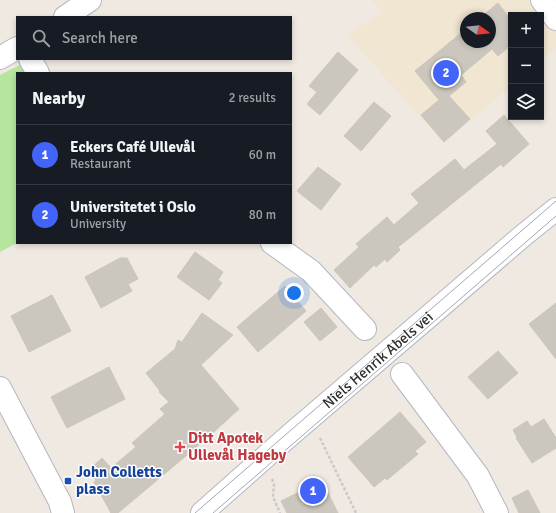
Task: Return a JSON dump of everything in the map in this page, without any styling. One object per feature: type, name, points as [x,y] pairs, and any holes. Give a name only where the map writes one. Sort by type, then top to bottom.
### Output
[{"type":"street","points":[[66,16],[90,0]]},
{"type":"street","points":[[542,0],[556,19]]},
{"type":"street","points":[[0,58],[16,49]]},
{"type":"street","points":[[31,60],[37,72]]},
{"type":"street","name":"Niels Henrik Abels vei","points":[[202,513],[313,415],[556,209]]},
{"type":"street","points":[[273,244],[311,271],[365,329]]},
{"type":"street","points":[[402,374],[478,476],[497,513]]},
{"type":"street","points":[[0,388],[65,509]]},
{"type":"path","points":[[318,434],[356,513]]},
{"type":"path","points":[[270,475],[274,484],[273,497],[280,513]]},
{"type":"shaded area","points":[[372,0],[556,0],[556,48],[544,58],[544,12],[508,12],[508,89],[444,143],[347,35],[383,12]]},
{"type":"green space","points":[[22,64],[26,72],[16,72],[16,244],[0,252],[0,75]]},
{"type":"building","points":[[498,3],[508,16],[508,48],[498,56],[492,49],[461,75],[466,82],[449,96],[470,119],[444,142],[421,115],[439,100],[415,71],[460,34],[460,48],[496,48],[496,12],[487,12]]},
{"type":"building","points":[[338,52],[358,70],[320,115],[307,104],[317,92],[309,86]]},
{"type":"building","points":[[374,102],[391,116],[361,151],[344,136]]},
{"type":"building","points":[[504,115],[529,144],[503,167],[501,164],[398,247],[400,250],[387,262],[385,259],[376,267],[374,265],[350,288],[334,270],[359,247],[356,244],[387,217],[394,225],[419,203],[411,194],[455,159],[464,170],[497,144],[486,131]]},
{"type":"building","points":[[318,167],[341,184],[321,210],[297,191]]},
{"type":"building","points":[[195,252],[223,272],[218,280],[222,283],[209,300],[177,277]]},
{"type":"building","points":[[120,258],[127,258],[138,279],[128,284],[132,291],[101,308],[85,277]]},
{"type":"building","points":[[285,286],[306,311],[258,352],[237,327]]},
{"type":"building","points":[[52,295],[71,331],[29,352],[11,316]]},
{"type":"building","points":[[556,303],[556,359],[529,324]]},
{"type":"building","points":[[321,308],[337,327],[320,341],[304,322]]},
{"type":"building","points":[[202,313],[233,335],[201,365],[239,409],[206,439],[118,513],[111,513],[94,482],[96,481],[90,469],[102,458],[111,468],[136,447],[132,443],[165,414],[160,409],[169,402],[159,392],[160,391],[146,373],[175,349],[178,340],[182,342]]},
{"type":"building","points":[[498,351],[518,373],[488,399],[468,377]]},
{"type":"building","points":[[109,367],[125,399],[67,428],[51,397]]},
{"type":"building","points":[[400,412],[426,442],[415,451],[418,454],[387,480],[385,478],[374,487],[348,457]]},
{"type":"building","points":[[544,419],[556,438],[556,448],[532,463],[516,438],[517,437],[513,430],[527,421],[531,427]]},
{"type":"building","points":[[322,481],[338,513],[287,513],[281,501]]},
{"type":"building","points":[[528,490],[540,513],[519,513],[512,498]]},
{"type":"tram line","points":[[195,513],[556,201]]},
{"type":"tram line","points":[[213,513],[556,216]]},
{"type":"place","name":"Universitetet i Oslo","points":[[446,73]]},
{"type":"place","name":"Ditt Apotek Ullevål Hageby","points":[[180,447]]},
{"type":"place","name":"John Colletts plass","points":[[68,481]]},
{"type":"place","name":"Eckers Café Ullevål","points":[[313,491]]}]
